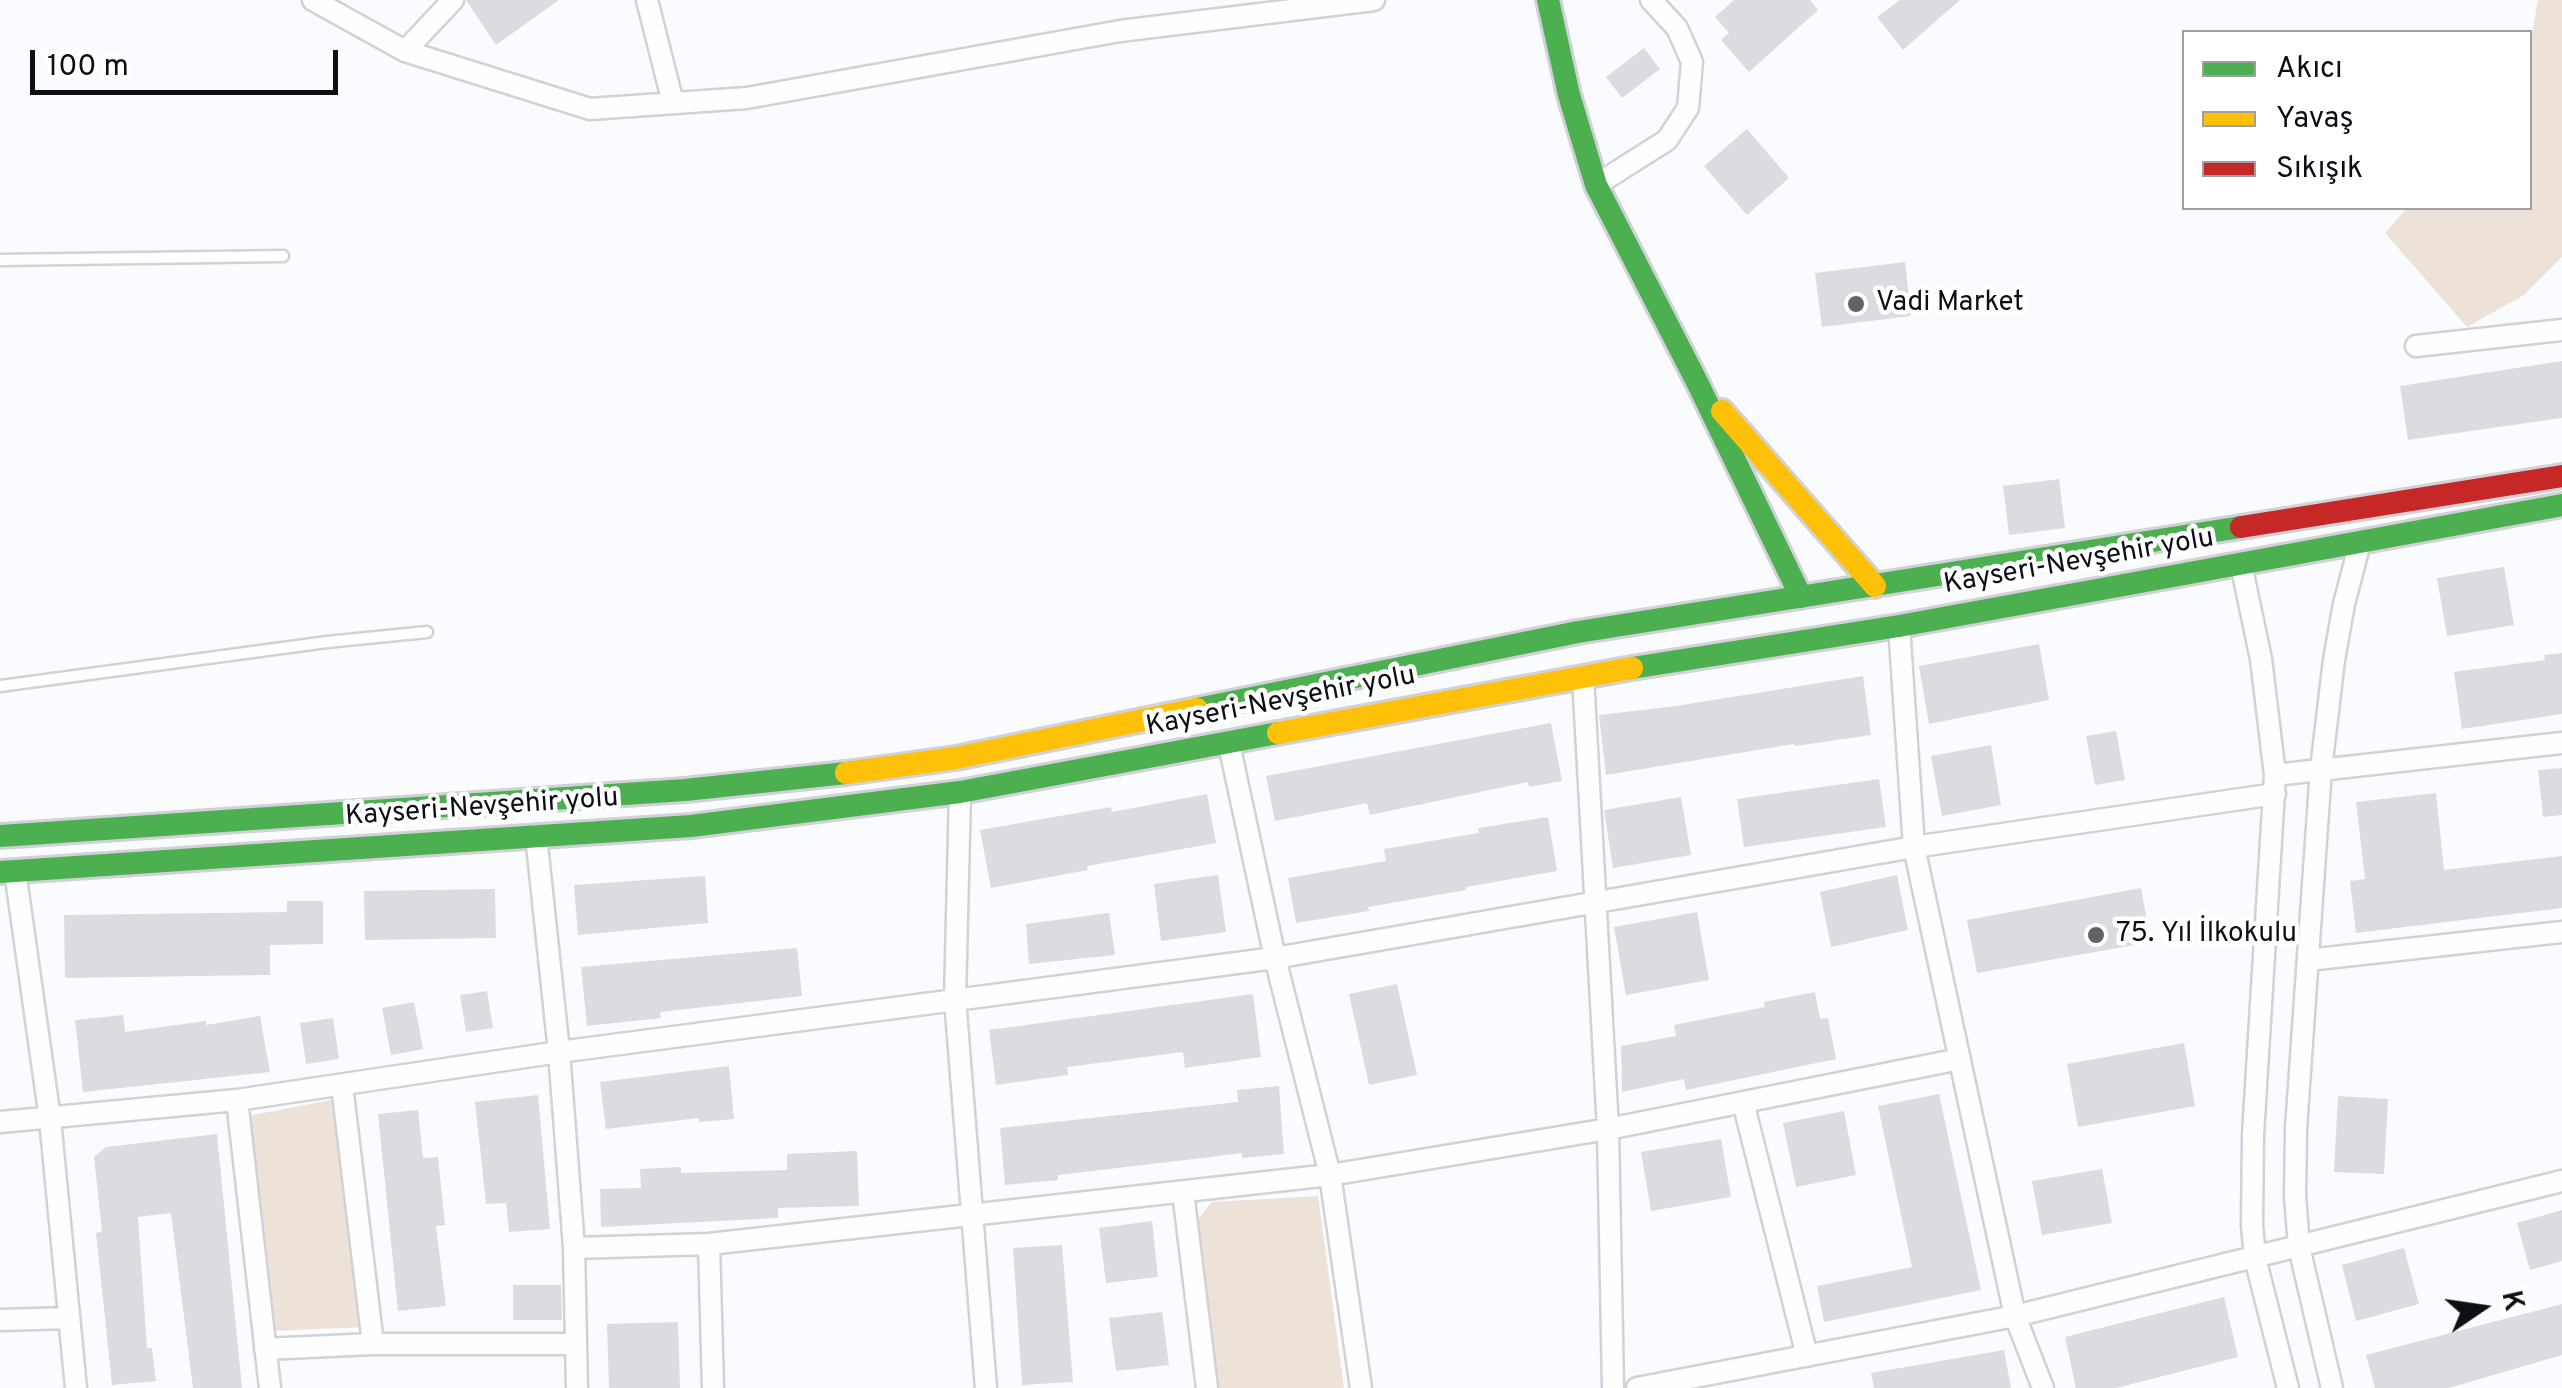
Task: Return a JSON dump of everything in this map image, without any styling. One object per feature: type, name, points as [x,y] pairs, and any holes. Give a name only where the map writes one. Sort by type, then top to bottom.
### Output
[{"type":"main road","points":[[1548,0],[1573,110],[1596,185],[1801,598]]},
{"type":"main road","points":[[1698,384],[1875,586]]},
{"type":"main road","name":"Kayseri-Nevşehir yolu","points":[[0,836],[811,778],[975,754],[1578,632],[2562,476]]},
{"type":"main road","name":"Kayseri-Nevşehir yolu","points":[[8,872],[708,824],[960,792],[1584,676],[1899,626],[2562,506]]},
{"type":"street","points":[[312,0],[405,51],[590,109],[747,98],[1120,30],[1374,0]]},
{"type":"street","points":[[405,51],[453,0]]},
{"type":"street","points":[[647,0],[673,103]]},
{"type":"street","points":[[1596,185],[1666,140],[1688,108],[1692,62],[1677,28],[1651,0]]},
{"type":"street","points":[[2416,346],[2562,330]]},
{"type":"street","points":[[2332,1388],[2299,1246],[2296,1129],[2322,769],[2334,660],[2360,543]]},
{"type":"street","points":[[2242,564],[2261,659],[2275,785],[2253,1136],[2252,1225],[2255,1258],[2288,1388]]},
{"type":"street","points":[[1899,626],[1914,846],[2015,1316],[2043,1388]]},
{"type":"street","points":[[1584,676],[1608,1129],[1613,1388]]},
{"type":"street","points":[[0,1122],[237,1100],[558,1052],[1276,958],[2275,785],[2322,769],[2562,742]]},
{"type":"street","points":[[1229,744],[1330,1176],[1362,1388]]},
{"type":"street","points":[[960,792],[955,999],[986,1388]]},
{"type":"street","points":[[536,835],[574,1248],[577,1388]]},
{"type":"street","points":[[8,872],[50,1118],[76,1388]]},
{"type":"street","points":[[2308,960],[2562,932]]},
{"type":"street","points":[[574,1248],[709,1244],[1330,1176],[1608,1129],[1960,1059]]},
{"type":"street","points":[[342,1085],[373,1344]]},
{"type":"street","points":[[237,1100],[270,1388]]},
{"type":"street","points":[[1743,1102],[1806,1356]]},
{"type":"street","points":[[1637,1388],[2015,1316],[2562,1180]]},
{"type":"street","points":[[1183,1192],[1207,1388]]},
{"type":"street","points":[[709,1244],[713,1388]]},
{"type":"street","points":[[0,1320],[69,1318]]},
{"type":"street","points":[[265,1349],[373,1344],[576,1344]]},
{"type":"lane","points":[[0,260],[283,256]]},
{"type":"lane","points":[[0,686],[427,632]]},
{"type":"shaded area","points":[[2538,0],[2562,0],[2562,257],[2524,295],[2467,327],[2385,233],[2405,210],[2532,210],[2532,34]]},
{"type":"shaded area","points":[[336,1099],[365,1327],[274,1331],[248,1116]]},
{"type":"shaded area","points":[[1318,1196],[1344,1388],[1218,1388],[1197,1220],[1212,1202]]},
{"type":"building","points":[[466,0],[559,0],[496,45]]},
{"type":"building","points":[[1734,0],[1810,0],[1818,10],[1749,72],[1721,40],[1729,33],[1715,17]]},
{"type":"building","points":[[1900,0],[1960,0],[1903,50],[1877,17]]},
{"type":"building","points":[[1644,48],[1660,69],[1622,98],[1606,77]]},
{"type":"building","points":[[1747,129],[1789,178],[1747,215],[1704,166]]},
{"type":"building","points":[[1905,262],[1911,316],[1822,327],[1815,273]]},
{"type":"building","points":[[2562,361],[2562,418],[2408,440],[2400,386]]},
{"type":"building","points":[[2059,479],[2065,528],[2009,535],[2003,486]]},
{"type":"building","points":[[2504,567],[2514,625],[2447,636],[2437,578]]},
{"type":"building","points":[[2039,644],[2049,700],[1929,724],[1919,666]]},
{"type":"building","points":[[2562,653],[2562,714],[2462,729],[2454,672],[2545,660],[2544,655]]},
{"type":"building","points":[[1863,676],[1871,735],[1606,775],[1599,715]]},
{"type":"building","points":[[1551,723],[1562,781],[1529,787],[1528,782],[1370,815],[1367,803],[1275,821],[1266,776]]},
{"type":"building","points":[[2116,731],[2125,780],[2095,785],[2086,736]]},
{"type":"building","points":[[1991,745],[2001,805],[1942,816],[1931,756]]},
{"type":"building","points":[[2562,768],[2562,815],[2543,817],[2538,770]]},
{"type":"building","points":[[1879,779],[1886,827],[1744,847],[1737,799]]},
{"type":"building","points":[[2436,793],[2444,870],[2562,856],[2562,908],[2356,933],[2350,881],[2365,879],[2356,802]]},
{"type":"building","points":[[1207,794],[1216,843],[991,888],[980,830]]},
{"type":"building","points":[[1681,797],[1691,855],[1613,868],[1604,810]]},
{"type":"building","points":[[1548,817],[1557,871],[1296,923],[1288,878],[1386,861],[1384,849]]},
{"type":"building","points":[[1218,875],[1226,932],[1161,941],[1154,884]]},
{"type":"building","points":[[1897,875],[1908,930],[1831,947],[1820,892]]},
{"type":"building","points":[[705,876],[708,923],[578,935],[574,885]]},
{"type":"building","points":[[2141,888],[2151,942],[1977,973],[1967,920]]},
{"type":"building","points":[[495,889],[496,938],[365,940],[364,891]]},
{"type":"building","points":[[287,901],[323,901],[323,944],[270,945],[270,975],[65,978],[64,915],[287,912]]},
{"type":"building","points":[[1697,912],[1709,980],[1626,995],[1614,927]]},
{"type":"building","points":[[1109,913],[1115,955],[1029,964],[1026,924]]},
{"type":"building","points":[[797,948],[802,996],[660,1012],[661,1018],[587,1026],[581,967]]},
{"type":"building","points":[[1397,984],[1417,1075],[1369,1085],[1349,994]]},
{"type":"building","points":[[487,991],[493,1028],[466,1032],[460,995]]},
{"type":"building","points":[[1815,992],[1820,1019],[1828,1018],[1836,1059],[1686,1090],[1684,1079],[1622,1092],[1621,1046],[1676,1036],[1674,1025],[1765,1007],[1764,1002]]},
{"type":"building","points":[[1253,994],[1261,1057],[1185,1068],[1183,1052],[1067,1067],[1068,1075],[996,1085],[989,1030]]},
{"type":"building","points":[[414,1002],[423,1049],[391,1055],[382,1008]]},
{"type":"building","points":[[123,1015],[125,1032],[260,1016],[270,1072],[83,1092],[75,1020]]},
{"type":"building","points":[[333,1018],[339,1059],[306,1064],[300,1023]]},
{"type":"building","points":[[2184,1043],[2195,1106],[2078,1127],[2067,1064]]},
{"type":"building","points":[[729,1066],[734,1119],[699,1122],[699,1118],[606,1129],[600,1082]]},
{"type":"building","points":[[1279,1086],[1284,1154],[1242,1158],[1242,1153],[1005,1185],[1000,1128],[1238,1102],[1237,1090]]},
{"type":"building","points":[[1939,1094],[1981,1290],[1824,1322],[1817,1286],[1912,1267],[1878,1106]]},
{"type":"building","points":[[538,1095],[550,1229],[509,1232],[506,1203],[486,1204],[475,1102]]},
{"type":"building","points":[[2338,1096],[2388,1099],[2384,1174],[2334,1172]]},
{"type":"building","points":[[418,1110],[423,1158],[438,1157],[445,1225],[436,1226],[446,1306],[398,1311],[378,1114]]},
{"type":"building","points":[[1844,1111],[1856,1175],[1796,1187],[1783,1123]]},
{"type":"building","points":[[217,1134],[242,1388],[193,1388],[171,1213],[138,1217],[147,1348],[152,1348],[156,1381],[112,1385],[96,1233],[102,1232],[94,1157],[106,1147]]},
{"type":"building","points":[[1721,1139],[1731,1197],[1651,1211],[1641,1152]]},
{"type":"building","points":[[857,1151],[859,1206],[778,1208],[778,1218],[601,1227],[600,1189],[641,1188],[640,1169],[681,1167],[681,1173],[787,1170],[787,1154]]},
{"type":"building","points":[[2102,1169],[2112,1223],[2042,1235],[2032,1181]]},
{"type":"building","points":[[2562,1210],[2562,1261],[2530,1270],[2517,1223]]},
{"type":"building","points":[[1152,1221],[1158,1277],[1106,1283],[1099,1228]]},
{"type":"building","points":[[1062,1245],[1073,1382],[1022,1385],[1013,1248]]},
{"type":"building","points":[[2404,1248],[2419,1304],[2356,1321],[2342,1265]]},
{"type":"building","points":[[513,1285],[561,1285],[562,1320],[513,1320]]},
{"type":"building","points":[[2224,1297],[2238,1357],[2116,1388],[2076,1388],[2065,1337]]},
{"type":"building","points":[[2562,1304],[2562,1355],[2449,1388],[2375,1388],[2366,1355]]},
{"type":"building","points":[[1162,1312],[1169,1365],[1116,1371],[1109,1318]]},
{"type":"building","points":[[678,1322],[680,1388],[609,1388],[607,1324]]},
{"type":"building","points":[[2004,1350],[2011,1388],[1874,1388],[1871,1373]]},
{"type":"traffic: fast","points":[[1548,0],[1569,95],[1596,185],[1801,597]]},
{"type":"traffic: fast","points":[[1632,668],[1899,626],[2562,505]]},
{"type":"traffic: fast","points":[[1197,709],[1578,632],[2241,527]]},
{"type":"traffic: fast","points":[[0,872],[691,826],[960,792],[1278,733]]},
{"type":"traffic: fast","points":[[0,836],[685,790],[846,773]]},
{"type":"traffic: slow","points":[[1722,411],[1875,586]]},
{"type":"traffic: slow","points":[[1278,733],[1632,668]]},
{"type":"traffic: slow","points":[[846,773],[956,758],[1197,709]]},
{"type":"traffic: jam","points":[[2241,527],[2562,476]]},
{"type":"place","name":"Vadi Market","points":[[1856,304]]},
{"type":"place","name":"75. Yıl İlkokulu","points":[[2096,935]]}]
